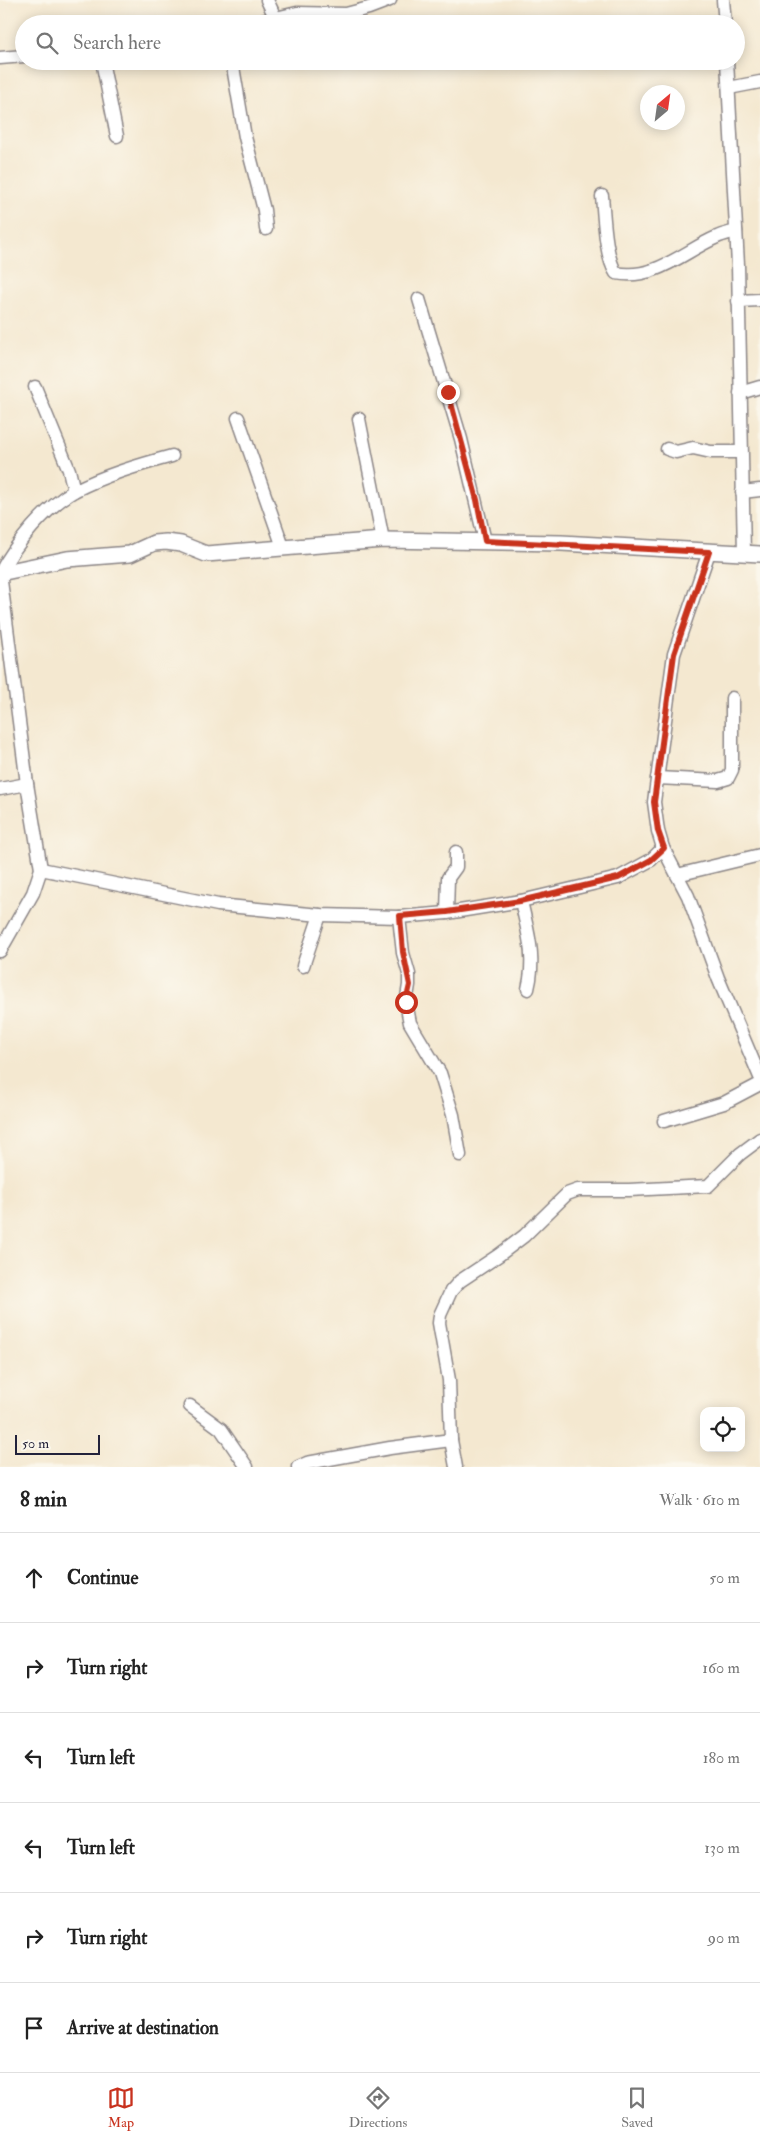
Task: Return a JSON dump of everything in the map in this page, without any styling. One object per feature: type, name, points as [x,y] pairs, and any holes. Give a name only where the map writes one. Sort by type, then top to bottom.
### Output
[{"type":"street","points":[[266,0],[274,15]]},
{"type":"street","points":[[286,15],[297,13],[346,14],[390,0]]},
{"type":"street","points":[[723,0],[724,15]]},
{"type":"street","points":[[0,58],[15,57]]},
{"type":"street","points":[[104,70],[117,136]]},
{"type":"street","points":[[234,70],[246,136],[264,210],[266,229]]},
{"type":"street","points":[[728,70],[736,231],[744,553]]},
{"type":"street","points":[[729,88],[760,82]]},
{"type":"street","points":[[602,196],[606,232],[613,268],[616,273],[626,275],[662,267],[718,236],[736,231]]},
{"type":"street","points":[[419,299],[461,439],[485,541]]},
{"type":"street","points":[[738,302],[760,300]]},
{"type":"street","points":[[35,387],[69,470],[74,492]]},
{"type":"street","points":[[740,393],[760,387]]},
{"type":"street","points":[[238,418],[283,547]]},
{"type":"street","points":[[359,419],[383,540]]},
{"type":"street","points":[[667,449],[676,452],[693,448],[710,452],[741,452]]},
{"type":"street","points":[[0,951],[34,893],[41,869],[27,784],[0,573],[10,555],[23,538],[54,505],[74,492],[128,469],[172,456]]},
{"type":"street","points":[[742,492],[760,490]]},
{"type":"street","points":[[0,573],[67,559],[130,554],[154,543],[166,542],[181,544],[206,554],[383,540],[485,541],[760,554]]},
{"type":"street","points":[[709,552],[674,654],[654,802],[658,831],[664,848],[688,896],[718,978],[760,1078]]},
{"type":"street","points":[[657,778],[718,780],[728,778],[732,770],[732,698]]},
{"type":"street","points":[[0,789],[27,784]]},
{"type":"street","points":[[41,869],[218,905],[320,915],[400,916],[447,912],[520,901],[618,878],[651,860],[664,848]]},
{"type":"street","points":[[447,912],[448,878],[456,867],[456,852]]},
{"type":"street","points":[[677,875],[760,855]]},
{"type":"street","points":[[520,901],[532,951],[532,971],[528,989]]},
{"type":"street","points":[[303,966],[320,915]]},
{"type":"street","points":[[400,916],[403,952],[410,985],[406,1002],[410,1023],[440,1073],[453,1115],[460,1155]]},
{"type":"street","points":[[664,1122],[724,1103],[760,1084]]},
{"type":"street","points":[[456,1467],[451,1440],[449,1380],[439,1323],[440,1315],[451,1291],[460,1281],[518,1241],[568,1194],[578,1190],[629,1190],[708,1186],[740,1154],[760,1139]]},
{"type":"street","points":[[190,1406],[220,1429],[246,1467]]},
{"type":"street","points":[[298,1467],[381,1450],[451,1440]]},
{"type":"route","points":[[406,1002],[410,985],[403,952],[400,916],[447,912],[520,901],[618,878],[651,860],[664,848],[658,831],[654,802],[674,654],[709,552],[562,543],[485,541],[477,500],[448,392]]}]
